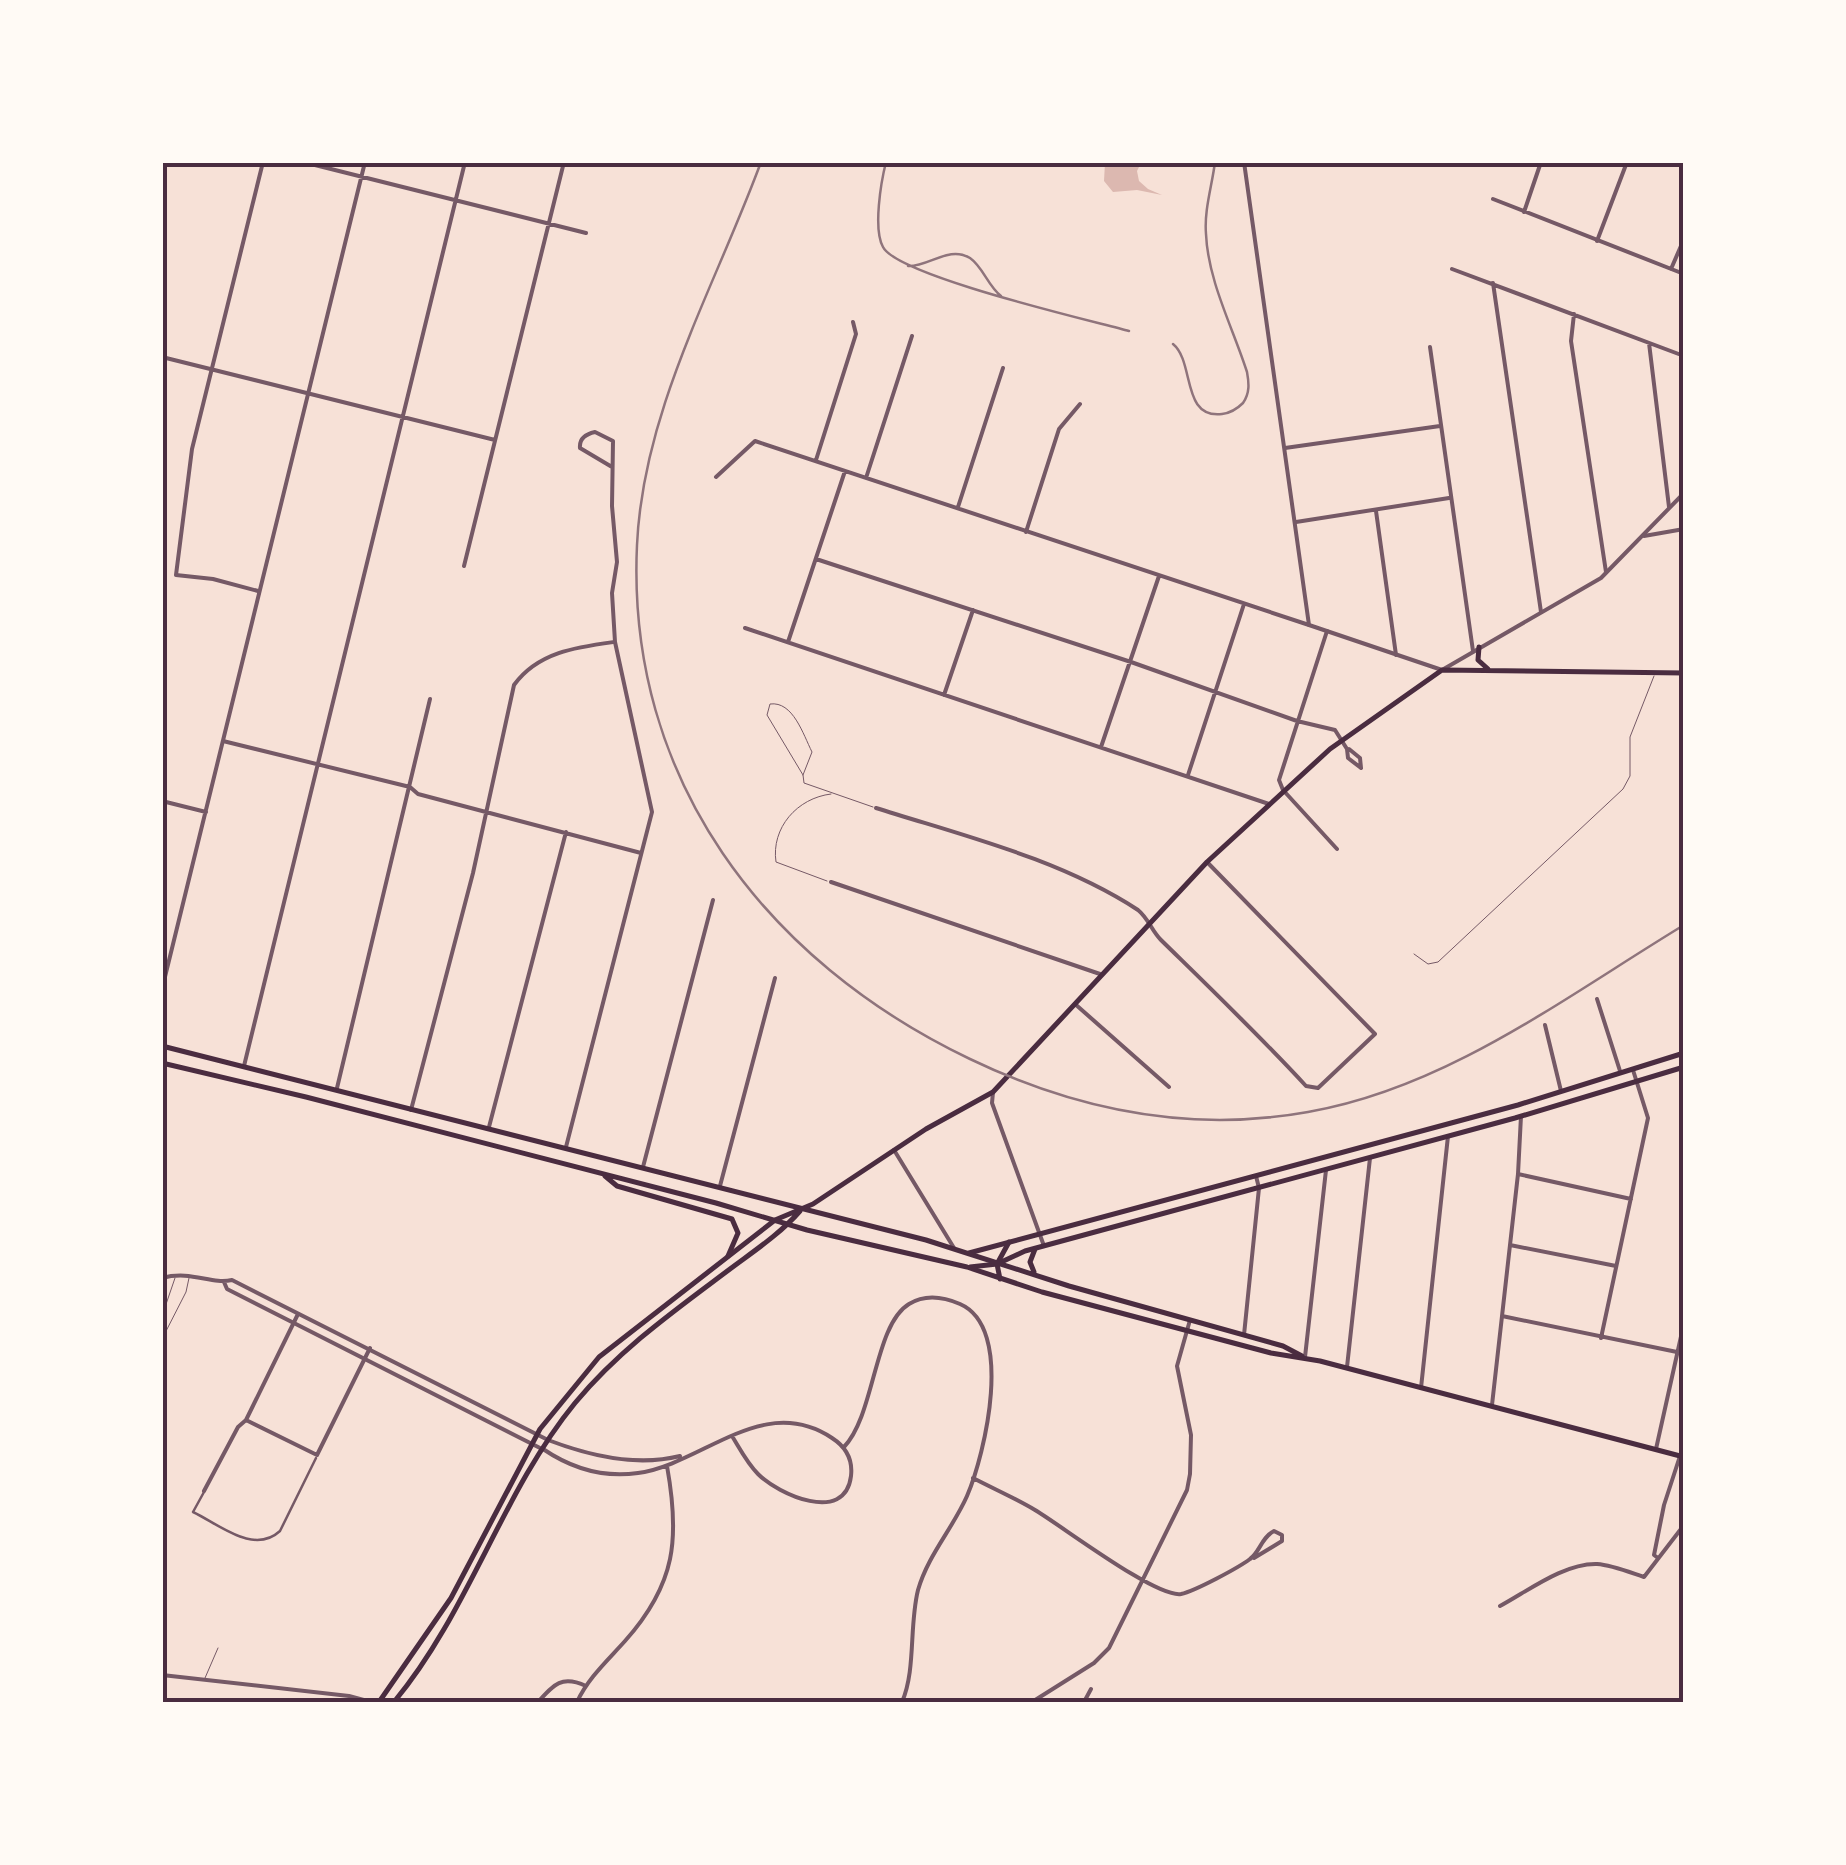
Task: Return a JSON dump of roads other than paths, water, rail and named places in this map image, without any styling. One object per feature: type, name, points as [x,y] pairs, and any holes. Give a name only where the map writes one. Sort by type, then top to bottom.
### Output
[{"type":"main road","points":[[1476,649],[1478,660],[1491,670]]},
{"type":"main road","points":[[379,1702],[451,1598],[538,1434],[599,1357],[775,1220],[802,1209],[992,1092],[1207,862],[1343,740],[1442,670],[1684,673]]},
{"type":"main road","points":[[162,1046],[970,1252],[1040,1277],[1283,1346],[1305,1357]]},
{"type":"main road","points":[[970,1252],[1561,1092],[1684,1053]]},
{"type":"main road","points":[[162,1063],[967,1267],[1271,1354],[1305,1357],[1682,1456]]},
{"type":"main road","points":[[967,1267],[998,1264],[1044,1246],[1521,1116],[1684,1067]]},
{"type":"main road","points":[[602,1174],[617,1186],[732,1219],[738,1233],[728,1256]]},
{"type":"main road","points":[[394,1702],[451,1618],[548,1440],[574,1404],[630,1344],[788,1224],[802,1209]]},
{"type":"main road","points":[[1000,1279],[998,1264],[1009,1242]]},
{"type":"main road","points":[[1034,1249],[1030,1268],[1040,1277]]},
{"type":"street","points":[[162,173],[165,162]]},
{"type":"street","points":[[259,591],[176,575],[192,449],[263,162]]},
{"type":"street","points":[[304,162],[586,233]]},
{"type":"street","points":[[162,989],[364,162]]},
{"type":"street","points":[[244,1066],[465,162]]},
{"type":"street","points":[[464,566],[564,162]]},
{"type":"street","points":[[1244,162],[1309,625]]},
{"type":"street","points":[[1524,212],[1541,162]]},
{"type":"street","points":[[1596,241],[1627,162]]},
{"type":"street","points":[[1493,199],[1684,274]]},
{"type":"street","points":[[1671,269],[1684,239]]},
{"type":"street","points":[[1452,269],[1684,356]]},
{"type":"street","points":[[1493,284],[1541,612]]},
{"type":"street","points":[[1574,314],[1571,340],[1606,573]]},
{"type":"street","points":[[816,462],[856,334],[853,322]]},
{"type":"street","points":[[866,478],[912,336]]},
{"type":"street","points":[[1648,343],[1669,508]]},
{"type":"street","points":[[1430,347],[1449,498],[1476,649]]},
{"type":"street","points":[[165,358],[495,440]]},
{"type":"street","points":[[958,509],[1003,368]]},
{"type":"street","points":[[1026,532],[1059,429],[1080,404]]},
{"type":"street","points":[[1285,448],[1440,426]]},
{"type":"street","points":[[565,1148],[652,806],[615,642],[613,442],[595,432],[582,439],[580,448],[612,467]]},
{"type":"street","points":[[716,477],[755,442],[1442,670],[1606,573],[1684,493]]},
{"type":"street","points":[[788,643],[845,472]]},
{"type":"street","points":[[1295,522],[1449,498]]},
{"type":"street","points":[[1376,511],[1396,655]]},
{"type":"street","points":[[1642,536],[1684,529]]},
{"type":"street","points":[[816,559],[1215,690],[1297,721],[1335,730],[1348,750]]},
{"type":"street","points":[[1101,747],[1160,576]]},
{"type":"street","points":[[1188,775],[1244,604]]},
{"type":"street","points":[[944,694],[974,610]]},
{"type":"street","points":[[745,628],[1269,804]]},
{"type":"street","points":[[1327,631],[1280,772],[1283,790],[1337,849]]},
{"type":"street","points":[[411,1110],[488,811],[516,681],[560,651],[615,642]]},
{"type":"street","points":[[336,1090],[430,699]]},
{"type":"street","points":[[222,741],[410,787],[418,794],[641,853]]},
{"type":"street","points":[[162,800],[206,812]]},
{"type":"street","points":[[876,808],[1052,867],[1140,912],[1160,939],[1236,1010],[1306,1086],[1315,1089],[1375,1034],[1207,862]]},
{"type":"street","points":[[488,1129],[566,832]]},
{"type":"street","points":[[830,882],[1100,974]]},
{"type":"street","points":[[642,1168],[713,900]]},
{"type":"street","points":[[720,1187],[775,978]]},
{"type":"street","points":[[1597,999],[1620,1073]]},
{"type":"street","points":[[1074,1004],[1169,1087]]},
{"type":"street","points":[[1545,1025],[1561,1092]]},
{"type":"street","points":[[1601,1338],[1648,1118],[1632,1070]]},
{"type":"street","points":[[992,1092],[992,1104],[1044,1246]]},
{"type":"street","points":[[1491,1407],[1521,1116]]},
{"type":"street","points":[[1421,1388],[1448,1136]]},
{"type":"street","points":[[894,1150],[954,1248]]},
{"type":"street","points":[[1347,1368],[1370,1158]]},
{"type":"street","points":[[1305,1357],[1326,1170]]},
{"type":"street","points":[[1518,1174],[1631,1199]]},
{"type":"street","points":[[1244,1335],[1256,1176]]},
{"type":"street","points":[[1510,1245],[1616,1266]]},
{"type":"street","points":[[162,1278],[189,1274],[224,1282],[232,1280],[548,1440],[608,1458],[654,1460],[684,1455]]},
{"type":"street","points":[[224,1282],[227,1289],[567,1463],[600,1473],[635,1474],[666,1466],[684,1455],[732,1436],[765,1424],[785,1423],[815,1429],[844,1447],[852,1469],[848,1489],[836,1500],[818,1502],[792,1495],[768,1482],[747,1461],[732,1436]]},
{"type":"street","points":[[844,1447],[856,1430],[899,1312],[921,1299],[943,1299],[966,1307],[975,1315],[985,1333],[988,1350],[990,1413],[973,1478],[920,1584],[908,1686],[902,1702]]},
{"type":"street","points":[[298,1314],[246,1420],[238,1427],[193,1512],[253,1542],[272,1539],[280,1531],[370,1348]]},
{"type":"street","points":[[1502,1316],[1677,1352]]},
{"type":"street","points":[[1032,1702],[1094,1663],[1109,1648],[1190,1481],[1191,1435],[1177,1366],[1190,1320]]},
{"type":"street","points":[[1656,1450],[1684,1323]]},
{"type":"street","points":[[1673,1370],[1684,1373]]},
{"type":"street","points":[[246,1420],[318,1455]]},
{"type":"street","points":[[1658,1558],[1654,1555],[1664,1505],[1682,1456]]},
{"type":"street","points":[[577,1702],[586,1686],[642,1622],[665,1580],[673,1551],[674,1526],[666,1466]]},
{"type":"street","points":[[973,1478],[1037,1511],[1168,1592],[1182,1593],[1254,1558],[1278,1546],[1282,1535],[1274,1531],[1266,1535],[1254,1558]]},
{"type":"street","points":[[1500,1606],[1572,1568],[1600,1564],[1644,1577],[1684,1525]]},
{"type":"street","points":[[162,1675],[349,1696],[370,1702]]},
{"type":"street","points":[[538,1702],[563,1679],[586,1686]]},
{"type":"street","points":[[1084,1702],[1091,1689]]},
{"type":"street","points":[[544,1695],[548,1702]]},
{"type":"lane","points":[[1414,954],[1428,964],[1438,962],[1623,789],[1630,774],[1630,738],[1656,671]]},
{"type":"lane","points":[[804,775],[767,715],[770,704],[788,707],[812,752],[804,783],[876,808]]},
{"type":"lane","points":[[830,882],[776,862],[774,851],[783,826],[796,808],[831,794]]},
{"type":"lane","points":[[162,1316],[176,1274]]},
{"type":"lane","points":[[162,1339],[186,1292],[189,1274]]},
{"type":"lane","points":[[204,1680],[218,1648]]},
{"type":"railway","points":[[761,162],[684,350],[652,446],[637,545],[640,630],[656,710],[683,785],[722,853],[772,915],[830,970],[896,1018],[970,1059],[1051,1092],[1093,1104],[1178,1118],[1264,1118],[1359,1100],[1457,1061],[1684,925]]},
{"type":"railway","points":[[886,162],[878,217],[880,239],[896,258],[957,283],[1129,331]]},
{"type":"railway","points":[[1173,344],[1180,352],[1200,408],[1222,414],[1243,403],[1248,388],[1247,372],[1216,287],[1208,252],[1206,216],[1215,162]]},
{"type":"railway","points":[[908,266],[962,255],[975,262],[1001,296]]}]
